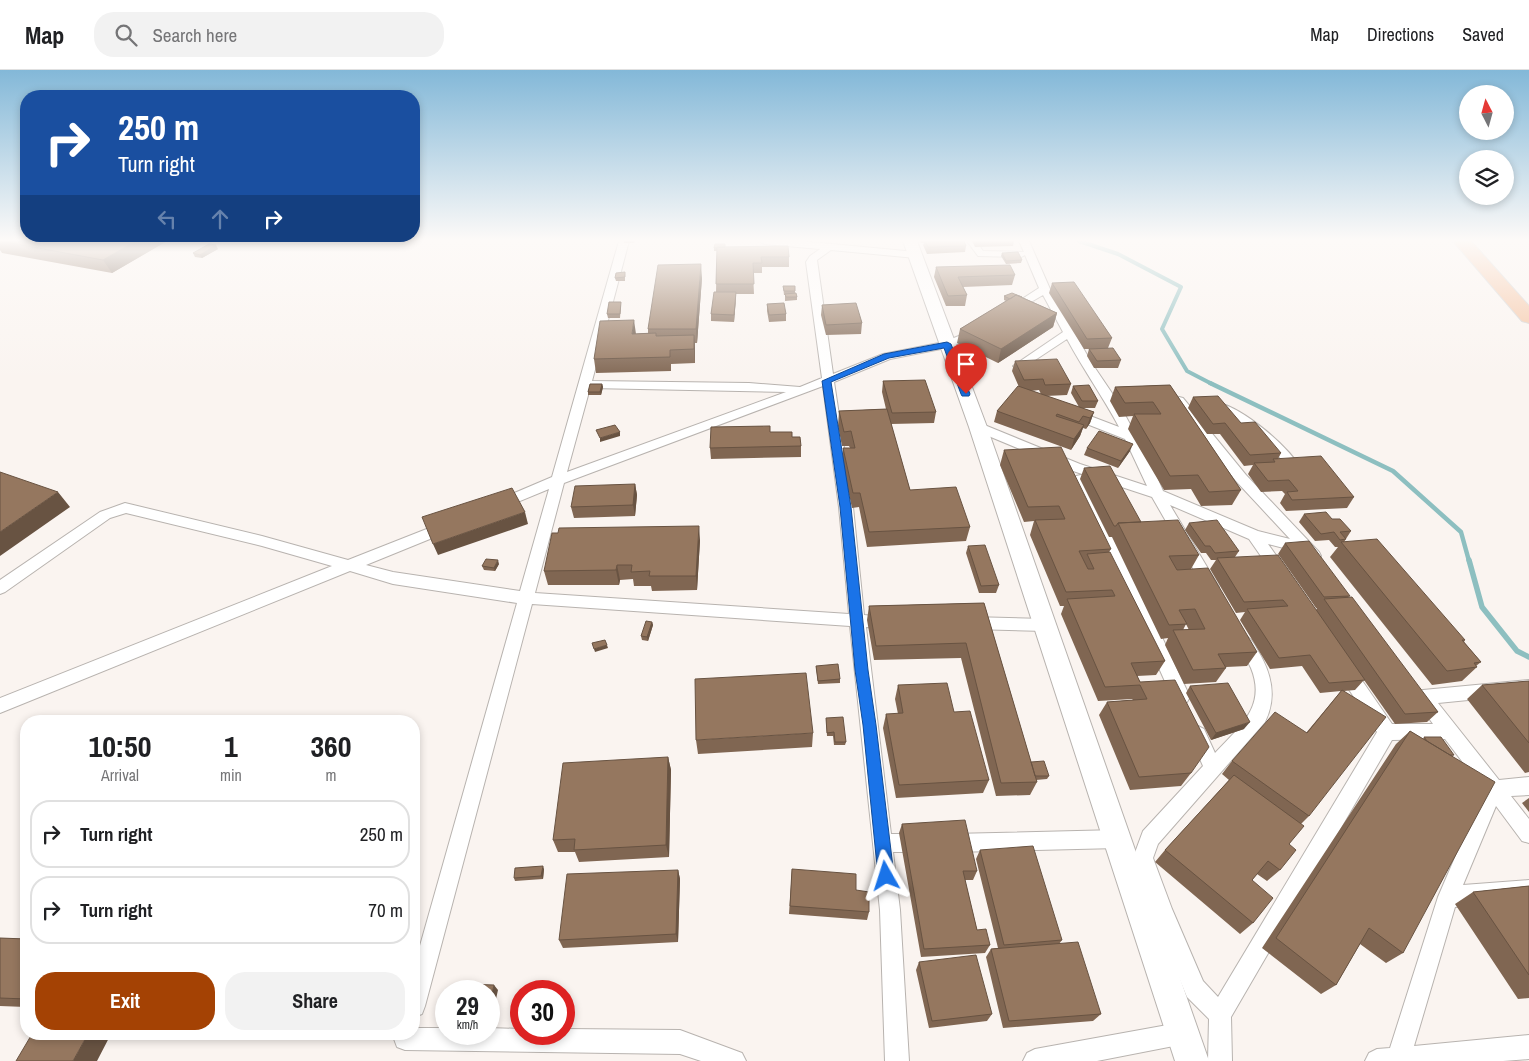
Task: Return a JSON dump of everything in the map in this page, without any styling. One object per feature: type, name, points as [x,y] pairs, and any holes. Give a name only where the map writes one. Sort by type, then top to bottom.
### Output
[{"type":"highway","points":[[1502,287],[1529,317]]},
{"type":"main road","points":[[927,287],[978,427],[1192,1061]]},
{"type":"street","points":[[420,984],[611,287]]},
{"type":"street","points":[[814,287],[846,507],[857,622],[890,910],[897,1061]]},
{"type":"street","points":[[1004,314],[1045,289],[1085,362],[1112,402],[1143,461],[1157,494],[1218,599]]},
{"type":"street","points":[[486,510],[558,480],[827,381],[887,356],[962,340],[989,324]]},
{"type":"street","points":[[1019,366],[1070,333]]},
{"type":"street","points":[[584,384],[749,387],[803,390]]},
{"type":"street","points":[[1278,475],[1294,473],[1295,468],[1242,419],[1226,410],[1198,402],[1174,401],[1241,478],[1309,550],[1321,566]]},
{"type":"street","points":[[1112,402],[1131,402]]},
{"type":"street","points":[[1059,409],[1130,436]]},
{"type":"street","points":[[978,427],[1075,467],[1157,494],[1254,535],[1309,550]]},
{"type":"street","points":[[1075,467],[1214,768]]},
{"type":"street","points":[[1241,478],[1260,476]]},
{"type":"street","points":[[0,588],[105,514],[126,508],[262,541],[393,578],[526,598],[857,622],[906,622]]},
{"type":"street","points":[[0,706],[459,521]]},
{"type":"street","points":[[1254,535],[1288,584]]},
{"type":"street","points":[[956,623],[1045,625]]},
{"type":"street","points":[[1220,1015],[1195,989],[1162,911],[1144,858],[1150,838],[1259,717],[1264,701],[1264,676],[1237,630]]},
{"type":"street","points":[[1337,658],[1387,732]]},
{"type":"street","points":[[1411,682],[1529,834]]},
{"type":"street","points":[[1423,697],[1529,687]]},
{"type":"street","points":[[1387,732],[1449,731]]},
{"type":"street","points":[[1220,1061],[1220,1015],[1387,732]]},
{"type":"street","points":[[1494,789],[1529,786]]},
{"type":"street","points":[[1494,789],[1448,897],[1387,1060],[1529,1047]]},
{"type":"street","points":[[882,843],[1118,839]]},
{"type":"street","points":[[1448,897],[1529,890]]},
{"type":"street","points":[[1168,986],[1195,989]]},
{"type":"street","points":[[1035,1061],[1184,1033]]},
{"type":"street","points":[[420,1039],[680,1042],[734,1061]]},
{"type":"building","points":[[655,287],[699,287],[696,329],[648,329]]},
{"type":"building","points":[[783,287],[795,287],[795,291],[784,291]]},
{"type":"building","points":[[944,287],[963,287],[967,295],[948,296]]},
{"type":"building","points":[[1055,287],[1078,287],[1112,338],[1087,339]]},
{"type":"building","points":[[714,292],[736,292],[734,315],[711,314]]},
{"type":"building","points":[[796,293],[797,297],[786,297],[785,294]]},
{"type":"building","points":[[1012,293],[1022,297],[1016,295],[1010,299],[1004,296]]},
{"type":"building","points":[[1016,295],[1057,313],[1001,349],[960,329]]},
{"type":"building","points":[[609,302],[621,302],[620,314],[607,314]]},
{"type":"building","points":[[784,303],[786,314],[769,315],[767,304]]},
{"type":"building","points":[[856,303],[862,323],[826,325],[822,305]]},
{"type":"building","points":[[634,320],[632,334],[656,333],[656,336],[694,335],[694,349],[670,350],[670,357],[594,359],[600,321]]},
{"type":"building","points":[[1113,348],[1121,360],[1097,361],[1089,349]]},
{"type":"building","points":[[1057,359],[1071,384],[1045,385],[1043,379],[1024,380],[1015,361]]},
{"type":"building","points":[[925,380],[936,412],[892,413],[883,381]]},
{"type":"building","points":[[590,384],[602,384],[600,392],[588,392]]},
{"type":"building","points":[[1089,385],[1098,401],[1082,401],[1073,386]]},
{"type":"building","points":[[1170,385],[1241,490],[1209,492],[1198,475],[1170,476],[1134,414],[1161,414],[1153,402],[1125,403],[1115,387]]},
{"type":"building","points":[[1018,386],[1094,412],[1090,418],[1083,416],[1079,422],[1057,414],[1056,416],[1084,425],[1074,439],[997,411]]},
{"type":"building","points":[[1218,396],[1241,423],[1255,422],[1281,453],[1250,455],[1225,423],[1213,424],[1193,397]]},
{"type":"building","points":[[887,409],[910,490],[956,487],[970,527],[869,532],[860,493],[853,493],[843,448],[855,448],[851,431],[844,432],[839,411]]},
{"type":"building","points":[[615,425],[620,432],[600,438],[596,430]]},
{"type":"building","points":[[770,426],[770,432],[792,432],[792,437],[800,437],[801,446],[710,448],[711,427]]},
{"type":"building","points":[[1099,431],[1133,444],[1121,461],[1087,448]]},
{"type":"building","points":[[1061,447],[1111,549],[1079,551],[1088,569],[1094,569],[1087,554],[1110,552],[1165,661],[1131,663],[1140,682],[1175,680],[1209,747],[1191,773],[1139,777],[1107,702],[1147,699],[1140,685],[1105,687],[1067,599],[1115,596],[1112,590],[1066,592],[1035,520],[1065,519],[1059,506],[1028,507],[1004,450]]},
{"type":"building","points":[[1321,456],[1354,497],[1292,500],[1287,492],[1298,491],[1289,480],[1268,481],[1254,463],[1275,462],[1273,459]]},
{"type":"building","points":[[1110,466],[1141,522],[1118,523],[1114,526],[1084,468]]},
{"type":"building","points":[[0,472],[58,492],[0,532]]},
{"type":"building","points":[[635,484],[633,505],[571,507],[575,486]]},
{"type":"building","points":[[512,488],[525,512],[433,544],[422,517]]},
{"type":"building","points":[[1326,512],[1332,519],[1340,519],[1351,531],[1340,532],[1346,539],[1340,540],[1334,532],[1321,534],[1304,514]]},
{"type":"building","points":[[1178,520],[1199,555],[1169,556],[1177,570],[1208,568],[1257,652],[1218,654],[1226,668],[1193,670],[1173,630],[1205,629],[1195,609],[1179,610],[1187,624],[1169,625],[1118,523]]},
{"type":"building","points":[[1217,520],[1239,551],[1215,553],[1210,546],[1205,546],[1189,523]]},
{"type":"building","points":[[699,526],[696,576],[649,576],[650,571],[631,572],[632,565],[617,565],[616,570],[544,571],[552,533],[558,533],[559,528]]},
{"type":"building","points":[[1377,539],[1465,640],[1462,640],[1481,662],[1474,663],[1477,667],[1447,671],[1341,542]]},
{"type":"building","points":[[1309,541],[1350,596],[1324,597],[1285,543]]},
{"type":"building","points":[[985,545],[999,585],[981,586],[968,546]]},
{"type":"building","points":[[1278,555],[1365,680],[1329,683],[1310,655],[1279,658],[1247,609],[1288,606],[1283,600],[1244,602],[1217,558]]},
{"type":"building","points":[[486,559],[498,560],[494,568],[482,566]]},
{"type":"building","points":[[1352,597],[1438,712],[1405,714],[1324,599]]},
{"type":"building","points":[[984,603],[1037,782],[1001,783],[966,643],[876,646],[869,606]]},
{"type":"building","points":[[646,621],[652,622],[647,637],[641,636]]},
{"type":"building","points":[[605,640],[607,645],[594,649],[592,643]]},
{"type":"building","points":[[838,664],[840,679],[818,681],[816,666]]},
{"type":"building","points":[[806,673],[813,733],[696,740],[695,679]]},
{"type":"building","points":[[1529,681],[1529,743],[1482,685]]},
{"type":"building","points":[[947,683],[954,712],[970,711],[989,780],[899,785],[886,714],[903,713],[898,685]]},
{"type":"building","points":[[1228,683],[1250,722],[1216,733],[1190,686]]},
{"type":"building","points":[[1342,690],[1386,717],[1309,816],[1232,761],[1275,712],[1307,733]]},
{"type":"building","points":[[843,717],[846,742],[835,742],[834,732],[827,733],[826,718]]},
{"type":"building","points":[[1410,731],[1495,782],[1403,953],[1369,928],[1336,985],[1276,938]]},
{"type":"building","points":[[1424,737],[1441,737],[1454,755],[1450,755],[1427,741]]},
{"type":"building","points":[[668,757],[666,845],[574,850],[575,839],[553,840],[563,763]]},
{"type":"building","points":[[1044,761],[1049,776],[1035,776],[1031,762]]},
{"type":"building","points":[[1234,775],[1304,826],[1289,844],[1296,850],[1280,870],[1268,861],[1252,880],[1273,898],[1253,923],[1165,850]]},
{"type":"building","points":[[965,820],[977,871],[963,871],[977,930],[986,929],[990,945],[924,949],[902,824]]},
{"type":"building","points":[[1033,846],[1062,940],[1004,945],[980,850]]},
{"type":"building","points":[[543,866],[541,876],[514,878],[515,868]]},
{"type":"building","points":[[792,869],[856,874],[856,890],[869,892],[869,912],[790,906]]},
{"type":"building","points":[[678,870],[676,934],[559,940],[567,874]]},
{"type":"building","points":[[1529,886],[1529,975],[1473,892]]},
{"type":"building","points":[[0,938],[20,939],[20,999],[0,998]]},
{"type":"building","points":[[1078,942],[1101,1014],[1009,1021],[991,949]]},
{"type":"building","points":[[976,955],[992,1014],[932,1021],[919,962]]},
{"type":"building","points":[[28,1040],[85,1040],[73,1061],[16,1061]]},
{"type":"waterway","points":[[1181,287],[1162,329],[1187,371],[1211,383]]},
{"type":"waterway","points":[[1211,383],[1393,471],[1461,532],[1469,561]]},
{"type":"waterway","points":[[1469,560],[1482,607],[1517,651],[1529,657]]},
{"type":"route","points":[[886,876],[870,725],[862,670],[846,507],[827,381],[887,356],[904,351],[947,344],[966,394]]}]
